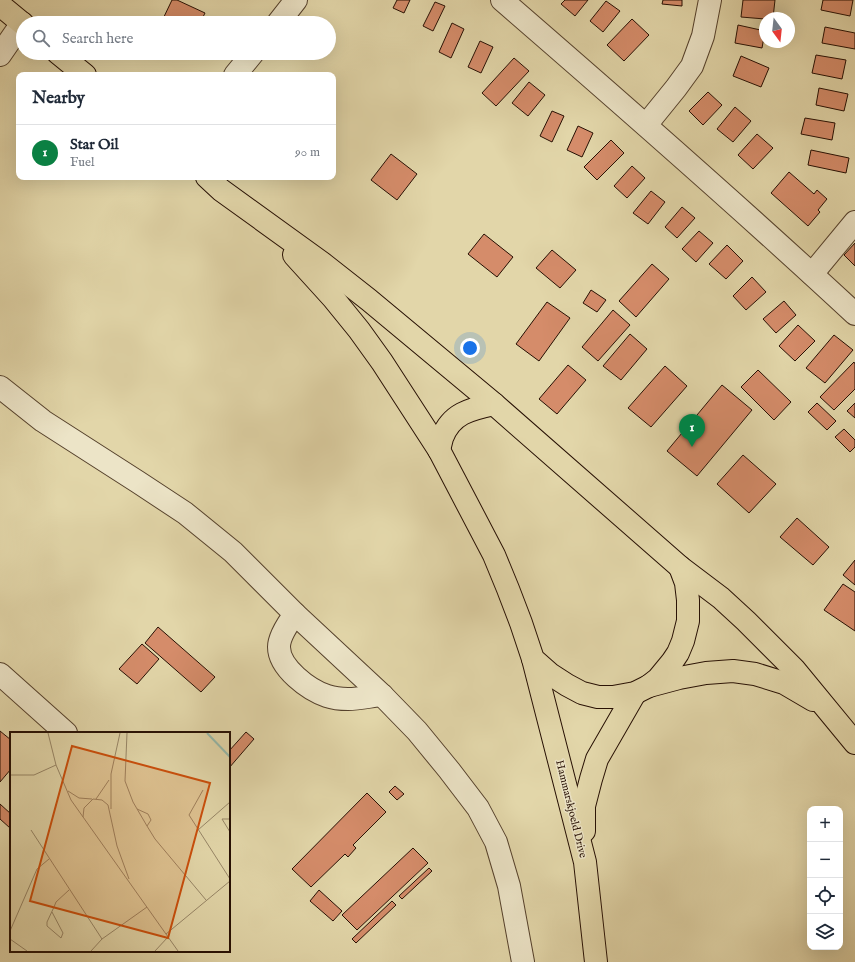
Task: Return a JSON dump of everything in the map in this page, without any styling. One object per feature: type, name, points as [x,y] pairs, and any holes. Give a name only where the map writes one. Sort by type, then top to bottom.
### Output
[{"type":"main road","points":[[2,4],[16,17]]},
{"type":"main road","points":[[67,60],[81,72]]},
{"type":"main road","points":[[210,180],[221,190],[265,223],[322,263],[363,296],[494,404],[680,567],[721,598],[762,636],[794,669],[855,743]]},
{"type":"main road","name":"Hammarskjoeld Drive","points":[[265,223],[333,298],[382,362],[439,450],[494,555],[521,623],[533,659],[585,862],[596,962]]},
{"type":"main road","points":[[439,450],[442,438],[447,428],[456,417],[468,411],[494,404]]},
{"type":"main road","points":[[585,862],[584,806],[597,759],[642,690],[658,679],[678,653],[683,641],[688,621],[688,600],[686,584],[680,567]]},
{"type":"main road","points":[[533,659],[550,674],[582,693],[598,696],[613,697],[642,690],[679,678],[706,673],[733,671],[755,674],[784,683],[826,707]]},
{"type":"street","points":[[283,16],[296,0]]},
{"type":"street","points":[[502,0],[646,125],[855,314]]},
{"type":"street","points":[[646,125],[692,66],[703,36],[710,0]]},
{"type":"street","points":[[0,54],[16,32]]},
{"type":"street","points":[[237,72],[247,60]]},
{"type":"street","points":[[812,274],[855,222]]},
{"type":"street","points":[[0,387],[43,421],[185,513],[233,552],[295,614],[382,695],[417,731],[478,808],[496,842],[509,886],[523,962]]},
{"type":"street","points":[[295,614],[284,631],[279,646],[281,657],[290,671],[308,687],[327,696],[348,699],[382,695]]},
{"type":"street","points":[[0,674],[65,732]]},
{"type":"building","points":[[172,0],[177,0],[205,13],[204,16],[164,16]]},
{"type":"building","points":[[397,0],[410,0],[404,13],[393,8]]},
{"type":"building","points":[[565,0],[588,0],[575,16],[561,4]]},
{"type":"building","points":[[663,0],[682,0],[682,6],[662,4]]},
{"type":"building","points":[[743,0],[775,0],[774,12],[759,12],[759,18],[741,17]]},
{"type":"building","points":[[823,0],[853,0],[850,16],[821,10]]},
{"type":"building","points":[[606,1],[620,11],[603,32],[590,21]]},
{"type":"building","points":[[435,2],[445,6],[433,31],[423,26]]},
{"type":"building","points":[[632,19],[649,35],[624,61],[607,45]]},
{"type":"building","points":[[452,23],[464,29],[451,58],[439,52]]},
{"type":"building","points":[[738,25],[759,30],[759,47],[735,43]]},
{"type":"building","points":[[825,27],[855,33],[855,49],[822,43]]},
{"type":"building","points":[[480,41],[493,47],[481,73],[468,67]]},
{"type":"building","points":[[816,55],[846,60],[842,79],[812,73]]},
{"type":"building","points":[[741,56],[769,68],[761,87],[733,76]]},
{"type":"building","points":[[514,58],[529,71],[496,106],[482,93]]},
{"type":"building","points":[[529,82],[545,95],[528,116],[512,103]]},
{"type":"building","points":[[819,88],[848,94],[844,111],[816,105]]},
{"type":"building","points":[[708,92],[722,105],[703,125],[689,111]]},
{"type":"building","points":[[735,107],[751,121],[733,142],[717,129]]},
{"type":"building","points":[[552,111],[564,116],[552,142],[540,136]]},
{"type":"building","points":[[805,118],[835,123],[832,140],[801,134]]},
{"type":"building","points":[[578,126],[593,133],[582,157],[567,150]]},
{"type":"building","points":[[757,134],[773,148],[753,169],[738,155]]},
{"type":"building","points":[[611,140],[624,153],[597,180],[584,167]]},
{"type":"building","points":[[811,150],[849,158],[846,173],[808,165]]},
{"type":"building","points":[[391,154],[417,174],[397,200],[371,180]]},
{"type":"building","points":[[632,166],[645,178],[627,198],[614,186]]},
{"type":"building","points":[[789,172],[814,194],[817,190],[827,199],[818,210],[820,212],[808,226],[771,193]]},
{"type":"building","points":[[651,191],[665,202],[648,224],[633,213]]},
{"type":"building","points":[[682,207],[695,218],[677,238],[665,227]]},
{"type":"building","points":[[699,231],[713,243],[696,262],[682,249]]},
{"type":"building","points":[[484,234],[513,257],[497,277],[468,254]]},
{"type":"building","points":[[855,243],[855,266],[844,255]]},
{"type":"building","points":[[727,245],[743,261],[726,279],[709,264]]},
{"type":"building","points":[[552,250],[576,270],[560,288],[536,268]]},
{"type":"building","points":[[652,264],[669,279],[636,317],[619,301]]},
{"type":"building","points":[[752,277],[766,292],[746,310],[733,296]]},
{"type":"building","points":[[591,290],[606,300],[597,312],[583,303]]},
{"type":"building","points":[[784,301],[796,315],[776,333],[763,319]]},
{"type":"building","points":[[547,302],[570,318],[539,361],[516,344]]},
{"type":"building","points":[[613,310],[630,325],[598,361],[582,347]]},
{"type":"building","points":[[798,325],[815,341],[795,361],[779,346]]},
{"type":"building","points":[[630,334],[647,349],[621,380],[603,366]]},
{"type":"building","points":[[834,335],[853,350],[825,383],[806,368]]},
{"type":"building","points":[[854,362],[855,389],[834,410],[820,397]]},
{"type":"building","points":[[568,365],[586,380],[557,414],[539,399]]},
{"type":"building","points":[[665,366],[687,386],[651,427],[628,408]]},
{"type":"building","points":[[758,370],[791,402],[774,420],[741,387]]},
{"type":"building","points":[[722,385],[752,410],[697,476],[667,451]]},
{"type":"building","points":[[817,403],[836,421],[827,430],[808,412]]},
{"type":"building","points":[[855,403],[855,418],[847,411]]},
{"type":"building","points":[[844,429],[855,440],[855,447],[850,452],[835,437]]},
{"type":"building","points":[[743,455],[776,484],[749,513],[717,484]]},
{"type":"building","points":[[797,518],[829,547],[813,565],[780,537]]},
{"type":"building","points":[[855,560],[855,585],[843,575]]},
{"type":"building","points":[[843,584],[855,592],[855,631],[824,610]]},
{"type":"building","points":[[158,627],[215,677],[201,692],[145,643]]},
{"type":"building","points":[[142,644],[159,659],[137,684],[119,669]]},
{"type":"building","points":[[0,731],[10,739],[10,770],[0,782]]},
{"type":"building","points":[[246,732],[254,739],[230,767],[230,750]]},
{"type":"building","points":[[395,786],[404,794],[397,800],[389,792]]},
{"type":"building","points":[[367,793],[386,812],[353,845],[356,848],[348,857],[345,854],[311,887],[292,869]]},
{"type":"building","points":[[0,804],[10,813],[10,828],[0,819]]},
{"type":"building","points":[[413,848],[428,863],[357,930],[342,915]]},
{"type":"building","points":[[429,868],[432,871],[402,899],[399,896]]},
{"type":"building","points":[[319,890],[342,911],[333,921],[310,901]]},
{"type":"building","points":[[392,901],[396,905],[356,943],[352,939]]},
{"type":"place","name":"Star Oil","points":[[692,447]]}]
